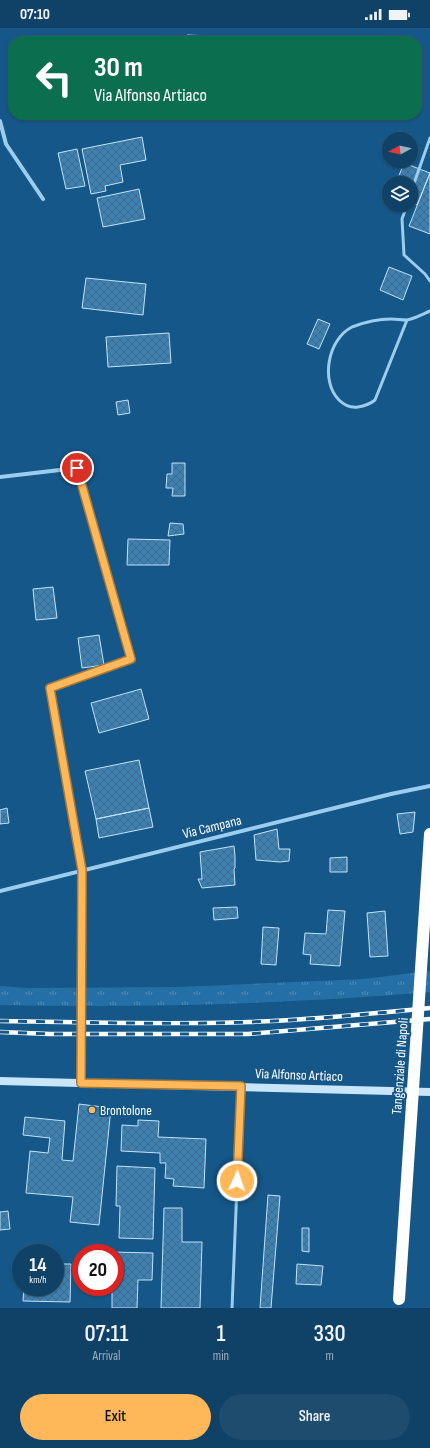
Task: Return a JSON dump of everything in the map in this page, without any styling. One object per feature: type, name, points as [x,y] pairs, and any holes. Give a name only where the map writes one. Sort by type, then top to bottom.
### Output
[{"type":"highway","name":"Tangenziale di Napoli","points":[[399,1299],[430,834]]},
{"type":"main road","name":"Via Alfonso Artiaco","points":[[0,1081],[430,1092]]},
{"type":"street","points":[[0,120],[6,144],[43,199]]},
{"type":"street","points":[[0,477],[77,468],[131,659],[50,688],[82,870],[81,1083]]},
{"type":"street","name":"Via Campana","points":[[0,891],[391,794],[430,786]]},
{"type":"lane","points":[[417,176],[430,138]]},
{"type":"lane","points":[[404,212],[402,219],[404,255],[425,274],[430,282]]},
{"type":"lane","points":[[407,320],[375,400],[372,403],[354,408],[343,404],[334,395],[330,384],[329,372],[331,356],[339,339],[351,328],[372,320],[407,320],[430,311]]},
{"type":"lane","points":[[232,1308],[241,1086]]},
{"type":"green space","points":[[430,971],[430,992],[323,1000],[215,1004],[108,1006],[0,1005],[0,986],[28,988],[179,987],[363,979]]},
{"type":"building","points":[[187,35],[210,36],[187,36]]},
{"type":"building","points":[[142,137],[146,160],[120,165],[123,182],[105,186],[106,191],[91,194],[82,149]]},
{"type":"building","points":[[77,149],[85,186],[66,189],[58,153]]},
{"type":"building","points":[[402,168],[417,168],[430,173],[418,203],[418,176],[399,176]]},
{"type":"building","points":[[430,173],[430,234],[409,226],[415,212],[418,212],[418,203]]},
{"type":"building","points":[[139,189],[145,219],[103,227],[97,198]]},
{"type":"building","points":[[389,267],[412,276],[403,300],[380,290]]},
{"type":"building","points":[[86,278],[146,284],[143,315],[82,308]]},
{"type":"building","points":[[318,319],[330,324],[319,349],[307,344]]},
{"type":"building","points":[[169,333],[171,363],[108,367],[106,337]]},
{"type":"building","points":[[128,400],[130,413],[118,415],[116,402]]},
{"type":"building","points":[[172,463],[185,463],[185,496],[172,496],[173,488],[166,488],[167,474],[172,474]]},
{"type":"building","points":[[170,523],[183,524],[184,534],[168,536]]},
{"type":"building","points":[[128,539],[170,540],[169,565],[127,565]]},
{"type":"building","points":[[53,587],[57,618],[36,620],[33,589]]},
{"type":"building","points":[[99,635],[104,665],[82,668],[78,638]]},
{"type":"building","points":[[141,689],[149,719],[99,733],[91,703]]},
{"type":"building","points":[[139,760],[149,808],[96,819],[85,771]]},
{"type":"building","points":[[7,808],[9,823],[0,824],[0,810]]},
{"type":"building","points":[[149,808],[153,827],[99,838],[96,819]]},
{"type":"building","points":[[415,812],[413,832],[400,834],[397,814]]},
{"type":"building","points":[[277,829],[279,849],[290,849],[289,861],[280,862],[256,860],[254,835]]},
{"type":"building","points":[[234,846],[235,885],[202,888],[198,879],[202,879],[200,852]]},
{"type":"building","points":[[347,857],[347,872],[330,872],[330,858]]},
{"type":"building","points":[[237,907],[238,918],[214,920],[213,908]]},
{"type":"building","points":[[328,910],[345,911],[340,966],[310,964],[311,955],[303,954],[305,933],[326,934]]},
{"type":"building","points":[[385,911],[388,956],[370,957],[367,913]]},
{"type":"building","points":[[263,927],[279,928],[276,965],[261,964]]},
{"type":"building","points":[[79,1104],[111,1108],[99,1225],[70,1222],[73,1197],[26,1193],[30,1151],[48,1153],[50,1138],[23,1135],[25,1117],[65,1121],[62,1160],[73,1161]]},
{"type":"building","points":[[138,1120],[159,1121],[158,1137],[206,1139],[204,1188],[173,1186],[174,1179],[165,1178],[166,1163],[160,1163],[160,1153],[121,1151],[122,1125],[138,1126]]},
{"type":"building","points":[[117,1166],[155,1168],[153,1239],[119,1238],[120,1206],[116,1206]]},
{"type":"building","points":[[268,1195],[280,1196],[271,1308],[260,1308]]},
{"type":"building","points":[[164,1208],[182,1208],[182,1242],[202,1242],[200,1308],[161,1308]]},
{"type":"building","points":[[8,1211],[10,1229],[0,1230],[0,1212]]},
{"type":"building","points":[[302,1228],[309,1228],[309,1252],[302,1251]]},
{"type":"building","points":[[124,1252],[153,1253],[152,1280],[138,1280],[137,1308],[112,1308],[112,1296],[124,1296]]},
{"type":"building","points":[[64,1264],[71,1264],[70,1302],[23,1301],[23,1296],[64,1296]]},
{"type":"building","points":[[297,1264],[323,1266],[321,1285],[296,1284]]},
{"type":"railway","points":[[0,1021],[218,1023],[362,1015],[430,1008]]},
{"type":"railway","points":[[0,1032],[50,1034],[248,1034],[430,1019]]},
{"type":"place","name":"Brontolone","points":[[92,1110]]},
{"type":"route","points":[[77,468],[131,659],[50,688],[82,870],[81,1083],[241,1086],[237,1181]]}]
